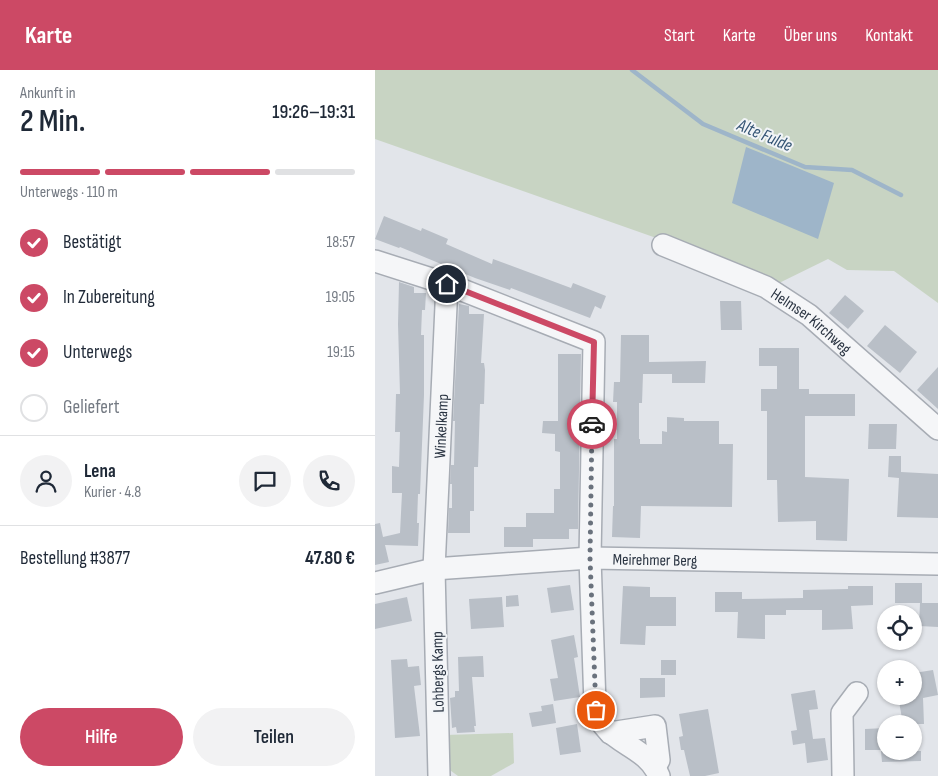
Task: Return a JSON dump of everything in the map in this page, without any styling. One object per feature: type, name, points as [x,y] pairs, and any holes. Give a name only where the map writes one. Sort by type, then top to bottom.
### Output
[{"type":"street","name":"Helmser Kirchweg","points":[[663,245],[766,287],[809,315],[938,428]]},
{"type":"street","points":[[375,261],[447,284],[594,342],[590,558],[595,705],[601,722],[610,733],[633,747],[657,772]]},
{"type":"street","name":"Winkelkamp","points":[[434,569],[447,284]]},
{"type":"street","name":"Meirehmer Berg","points":[[375,583],[434,569],[590,558],[938,564]]},
{"type":"street","name":"Lohbergs Kamp","points":[[434,569],[439,776]]},
{"type":"street","points":[[843,776],[842,713],[857,693]]},
{"type":"street","points":[[610,733],[655,726],[659,760],[657,772]]},
{"type":"green space","points":[[375,70],[938,70],[938,303],[894,271],[847,270],[828,259],[775,285],[679,246],[375,139]]},
{"type":"green space","points":[[513,733],[514,763],[491,776],[458,776],[447,768],[445,735]]},
{"type":"water","points":[[746,147],[834,183],[818,239],[732,203]]},
{"type":"building","points":[[384,216],[421,231],[422,228],[448,239],[446,244],[492,264],[493,259],[571,288],[573,283],[606,296],[601,309],[595,306],[590,318],[511,288],[510,290],[475,278],[400,247],[375,239]]},
{"type":"building","points":[[399,282],[414,287],[414,293],[426,293],[425,310],[422,310],[421,335],[424,335],[424,395],[420,494],[418,494],[418,546],[385,545],[389,562],[375,565],[375,524],[380,523],[383,537],[400,533],[402,493],[392,493],[392,466],[399,467],[400,432],[395,432],[396,394],[400,394]]},
{"type":"building","points":[[845,295],[864,311],[848,329],[829,313]]},
{"type":"building","points":[[720,301],[741,301],[742,330],[721,330]]},
{"type":"building","points":[[459,304],[469,306],[469,314],[484,314],[481,363],[484,363],[485,370],[484,404],[480,404],[478,467],[474,467],[474,511],[470,511],[470,533],[448,533],[449,508],[452,508],[452,484],[450,484],[451,465],[454,465],[455,421],[453,421]]},
{"type":"building","points":[[885,325],[917,352],[900,373],[867,346]]},
{"type":"building","points":[[621,335],[649,335],[649,362],[706,361],[705,383],[672,383],[672,374],[643,374],[642,403],[639,403],[639,439],[640,444],[662,444],[662,431],[667,432],[667,417],[684,418],[684,421],[719,421],[719,444],[733,444],[732,507],[641,506],[640,538],[612,537],[614,439],[617,439],[617,402],[613,402],[614,382],[620,382]]},
{"type":"building","points":[[759,348],[799,348],[799,389],[809,389],[809,394],[855,394],[855,416],[805,416],[805,477],[849,479],[847,541],[816,540],[816,521],[778,522],[777,480],[767,480],[767,411],[761,411],[761,389],[777,389],[777,366],[759,366]]},
{"type":"building","points":[[558,354],[581,354],[578,529],[569,529],[569,539],[533,539],[533,547],[504,547],[504,527],[526,527],[526,513],[554,513],[554,489],[560,489],[560,452],[555,451],[555,434],[542,433],[543,421],[558,421]]},
{"type":"building","points":[[938,367],[938,409],[917,390]]},
{"type":"building","points":[[869,424],[897,424],[896,449],[868,449]]},
{"type":"building","points":[[889,456],[901,456],[901,472],[938,474],[938,518],[897,517],[899,478],[888,477]]},
{"type":"building","points":[[895,583],[922,583],[922,603],[938,603],[938,627],[922,626],[922,605],[920,603],[895,603]]},
{"type":"building","points":[[570,585],[574,610],[551,613],[547,588]]},
{"type":"building","points":[[623,586],[650,587],[650,597],[676,597],[676,626],[646,626],[645,645],[620,644]]},
{"type":"building","points":[[848,586],[873,586],[873,605],[851,606],[853,629],[822,630],[822,610],[786,610],[786,615],[765,615],[765,639],[737,638],[738,612],[715,612],[715,592],[742,592],[742,599],[803,598],[803,590],[848,589]]},
{"type":"building","points":[[518,595],[519,606],[506,607],[506,596]]},
{"type":"building","points":[[407,597],[412,621],[375,629],[375,604]]},
{"type":"building","points":[[502,597],[504,627],[471,629],[469,599]]},
{"type":"building","points":[[574,635],[578,657],[574,658],[580,697],[554,701],[550,679],[558,678],[551,640]]},
{"type":"building","points":[[483,656],[484,677],[472,677],[475,732],[457,733],[456,727],[452,728],[450,698],[455,697],[455,691],[459,691],[458,657]]},
{"type":"building","points":[[407,659],[408,667],[419,666],[421,685],[414,686],[420,736],[395,738],[391,660]]},
{"type":"building","points":[[661,660],[676,660],[676,675],[661,675]]},
{"type":"building","points":[[933,670],[938,695],[923,698],[924,724],[922,724],[922,715],[901,715],[900,705],[922,705],[922,672]]},
{"type":"building","points":[[640,678],[665,678],[665,697],[640,698]]},
{"type":"building","points":[[815,690],[818,709],[809,710],[813,739],[825,738],[828,760],[807,763],[805,743],[793,745],[791,731],[797,730],[791,694]]},
{"type":"building","points":[[553,704],[556,723],[532,727],[529,713],[542,711],[541,706]]},
{"type":"building","points":[[708,709],[719,773],[705,776],[690,776],[684,750],[681,750],[679,737],[683,736],[679,714]]},
{"type":"building","points":[[577,724],[581,752],[560,755],[556,728]]},
{"type":"building","points":[[877,728],[877,750],[865,750],[865,729]]},
{"type":"building","points":[[882,760],[921,760],[921,761],[882,762]]},
{"type":"waterway","name":"Alte Fulde","points":[[632,70],[703,124],[805,167],[852,170],[901,195]]},
{"type":"way so far","points":[[592,424],[590,558],[596,710]]},
{"type":"route","points":[[447,284],[594,342],[592,424]]}]
